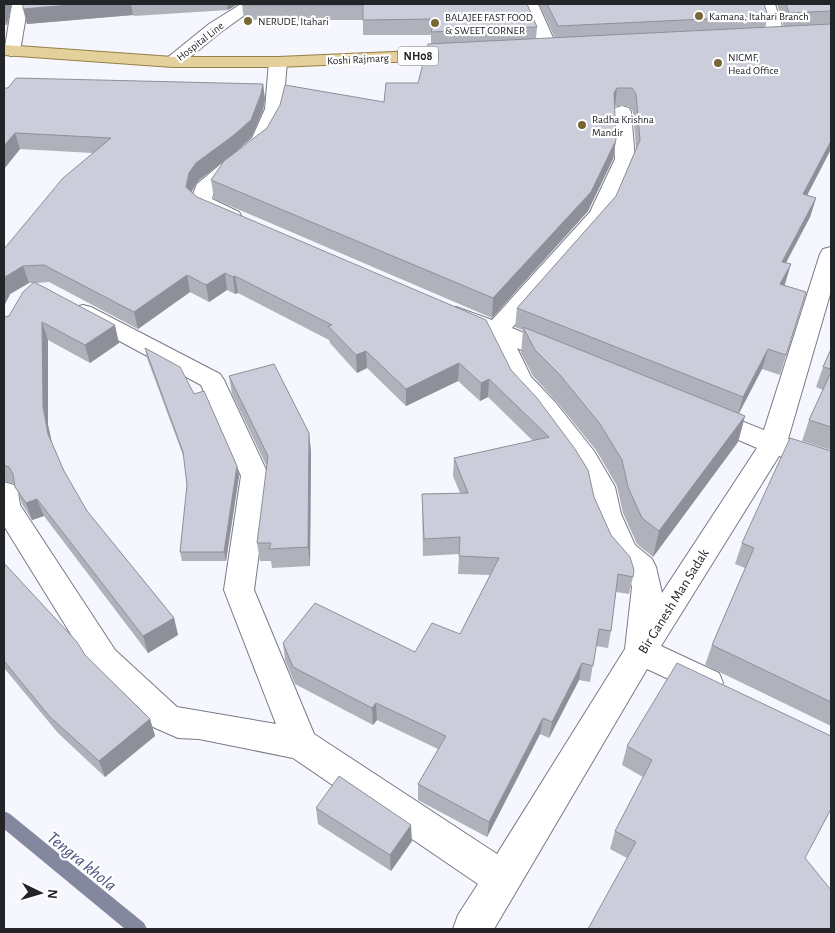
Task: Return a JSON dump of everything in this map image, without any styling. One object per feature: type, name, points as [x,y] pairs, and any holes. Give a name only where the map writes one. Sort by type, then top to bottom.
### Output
[{"type":"main road","points":[[758,40],[795,38]]},
{"type":"main road","points":[[529,50],[568,48]]},
{"type":"main road","name":"Koshi Rajmarg","points":[[8,51],[173,62],[278,62],[479,53]]},
{"type":"street","points":[[8,51],[20,4]]},
{"type":"street","name":"Hospital Line","points":[[173,62],[215,28],[252,4]]},
{"type":"street","points":[[530,4],[548,49]]},
{"type":"street","points":[[767,4],[777,39]]},
{"type":"street","points":[[254,227],[209,207],[201,202],[201,196],[204,188],[261,141],[274,109],[278,88],[278,62]]},
{"type":"street","points":[[496,331],[600,214],[625,159],[622,112]]},
{"type":"street","name":"Bir Ganesh Man Sadak","points":[[472,929],[501,878],[641,651],[773,444],[831,254]]},
{"type":"street","points":[[58,298],[211,380],[255,476],[239,590],[301,744]]},
{"type":"street","points":[[433,304],[579,365]]},
{"type":"street","points":[[496,331],[520,381],[546,408],[584,458],[601,487],[607,514],[624,552],[641,567],[647,587],[641,651],[736,698]]},
{"type":"street","points":[[681,406],[773,444],[831,462]]},
{"type":"street","points":[[4,492],[6,506],[104,660],[164,717],[178,723],[199,724],[301,744],[501,878]]},
{"type":"building","points":[[23,4],[80,4],[23,9]]},
{"type":"building","points":[[527,4],[537,27],[431,32],[435,19],[363,20],[363,5],[242,5]]},
{"type":"building","points":[[547,4],[764,4],[768,16],[558,26]]},
{"type":"building","points":[[786,4],[831,4],[831,11],[789,13]]},
{"type":"building","points":[[831,24],[831,141],[803,194],[816,198],[782,262],[791,264],[780,284],[806,292],[786,355],[768,349],[743,397],[517,308],[616,196],[640,140],[636,94],[632,88],[617,88],[614,93],[616,140],[591,192],[493,298],[211,180],[224,161],[267,128],[280,105],[285,85],[384,102],[386,83],[418,83],[428,44]]},
{"type":"building","points":[[16,78],[263,84],[251,120],[196,163],[189,173],[186,187],[197,197],[486,320],[511,370],[537,398],[575,449],[588,470],[594,497],[611,535],[630,557],[634,570],[633,577],[618,574],[611,631],[599,629],[593,666],[582,663],[552,722],[543,718],[489,822],[418,784],[446,736],[376,703],[372,708],[293,667],[283,643],[315,603],[415,652],[432,623],[460,634],[499,558],[459,556],[460,537],[424,539],[422,494],[468,493],[454,458],[549,437],[489,379],[481,383],[459,363],[406,389],[366,351],[356,355],[328,326],[332,325],[235,276],[233,277],[225,273],[206,285],[187,275],[134,312],[44,265],[23,266],[4,279],[4,249],[63,178],[111,138],[15,133],[4,146],[4,88],[8,88]]},
{"type":"building","points":[[34,282],[115,325],[85,345],[42,322],[43,407],[48,434],[64,471],[87,511],[174,618],[143,636],[37,499],[26,503],[15,487],[13,474],[9,467],[4,465],[4,317],[9,316],[23,292]]},
{"type":"building","points":[[523,327],[745,416],[659,531],[642,518],[628,487],[622,460],[600,424],[560,375],[535,350]]},
{"type":"building","points":[[145,348],[180,367],[194,394],[204,391],[237,466],[224,552],[180,552],[187,485],[183,452]]},
{"type":"building","points":[[831,349],[831,369],[823,367]]},
{"type":"building","points":[[274,364],[309,433],[308,547],[269,549],[271,543],[257,543],[268,456],[229,376]]},
{"type":"building","points":[[831,372],[831,427],[809,420]]},
{"type":"building","points":[[790,438],[831,451],[831,702],[712,645],[754,548],[742,543]]},
{"type":"building","points":[[4,563],[77,642],[85,655],[150,719],[99,761],[50,717],[4,661]]},
{"type":"building","points":[[677,663],[831,736],[831,809],[805,858],[831,890],[831,929],[588,929],[636,842],[615,831],[652,760],[627,746]]},
{"type":"building","points":[[339,776],[411,825],[390,855],[316,808]]},
{"type":"waterway","name":"Tengra khola","points":[[4,819],[138,929]]},
{"type":"place","name":"Kamana, Itahari Branch","points":[[699,16]]},
{"type":"place","name":"NERUDE, Itahari","points":[[248,21]]},
{"type":"place","name":"BALAJEE FAST FOOD & SWEET CORNER","points":[[435,23]]},
{"type":"place","name":"NICMF, Head Office","points":[[718,63]]},
{"type":"place","name":"Radha Krishna Mandir","points":[[582,125]]}]
